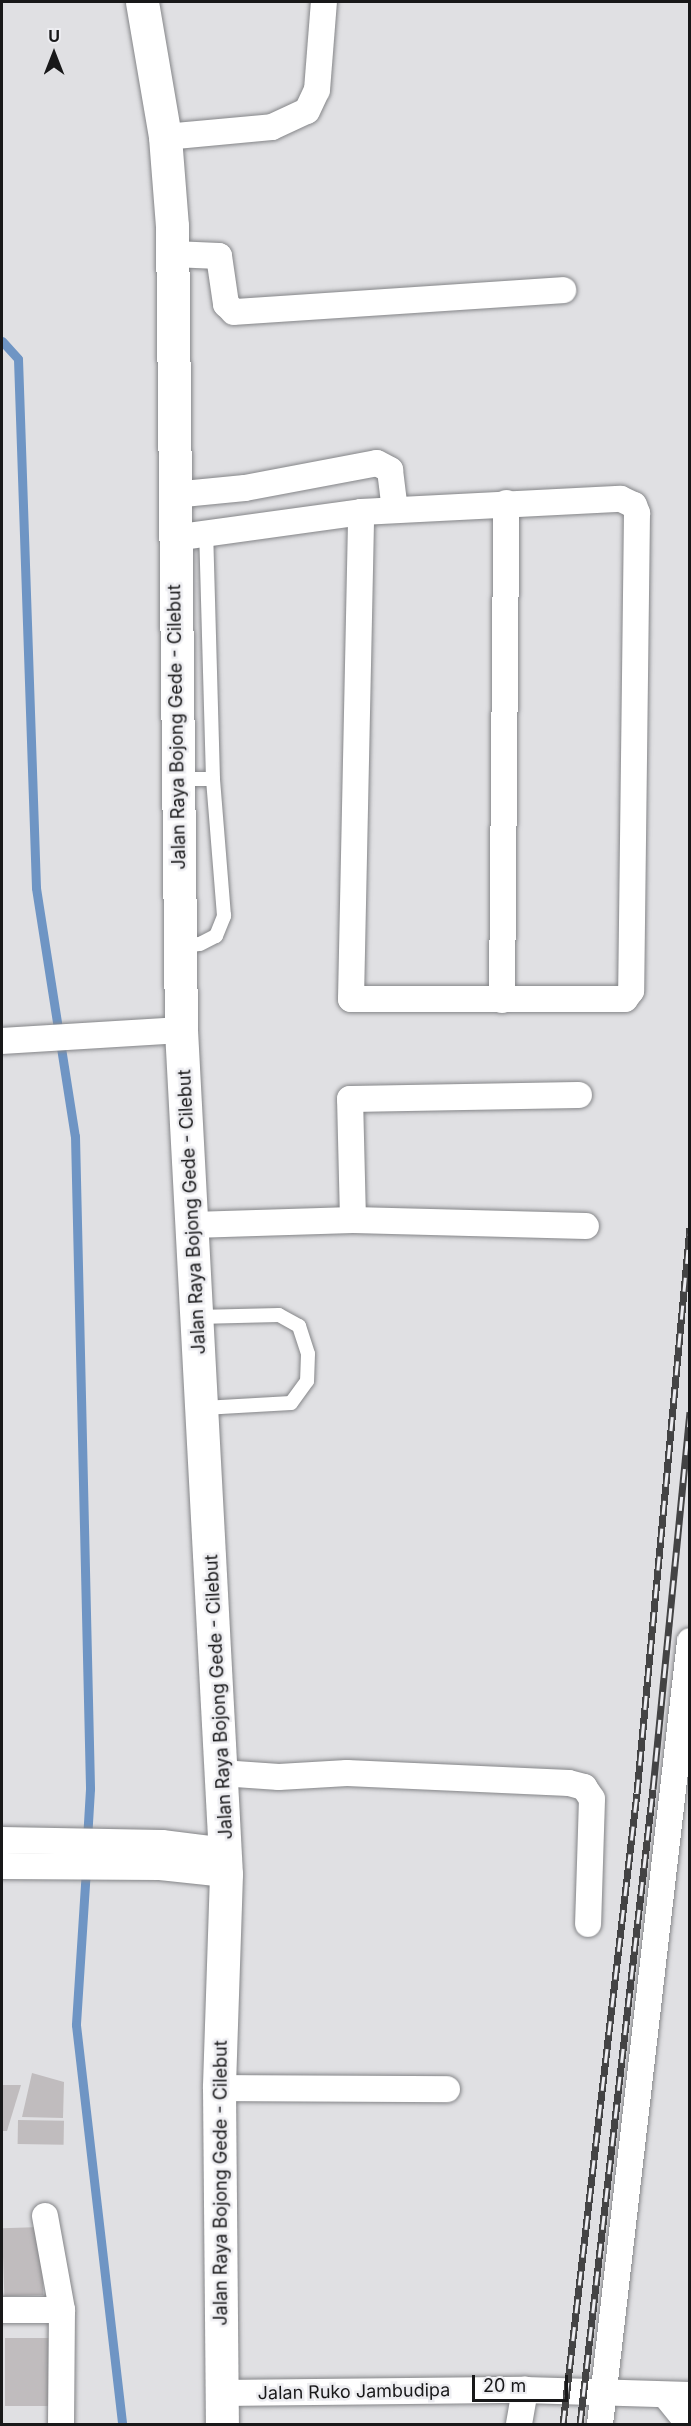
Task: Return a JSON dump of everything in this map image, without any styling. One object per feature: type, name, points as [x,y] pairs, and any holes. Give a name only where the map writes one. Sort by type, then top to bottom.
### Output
[{"type":"main road","name":"Jalan Raya Bojong Gede - Cilebut","points":[[142,2],[165,137],[173,254],[174,538],[193,658],[178,779],[181,1030],[226,1862],[219,2088],[222,2409]]},
{"type":"street","points":[[165,137],[272,127],[307,111],[317,90],[324,2]]},
{"type":"street","points":[[173,254],[219,256],[226,304],[234,312],[562,290]]},
{"type":"street","points":[[173,495],[245,488],[378,463],[390,470],[395,509]]},
{"type":"street","points":[[174,538],[361,512],[395,509],[621,499],[630,501],[637,513],[631,991],[620,1002],[351,999],[361,512]]},
{"type":"street","points":[[502,1000],[506,503]]},
{"type":"street","points":[[3,1041],[181,1030]]},
{"type":"street","points":[[353,1220],[350,1099],[579,1095]]},
{"type":"street","points":[[192,1225],[353,1220],[586,1226]]},
{"type":"street","points":[[600,2424],[683,1765],[690,1641]]},
{"type":"street","points":[[221,1773],[279,1777],[347,1773],[569,1783],[584,1787],[592,1799],[588,1924]]},
{"type":"street","points":[[2,1840],[52,1855]]},
{"type":"street","points":[[2,1866],[52,1855],[161,1855],[226,1862]]},
{"type":"street","points":[[219,2088],[447,2089]]},
{"type":"street","points":[[45,2216],[62,2310],[61,2424]]},
{"type":"street","points":[[2,2310],[62,2310]]},
{"type":"street","points":[[519,2424],[525,2390]]},
{"type":"street","name":"Jalan Ruko Jambudipa","points":[[222,2409],[525,2390],[678,2396],[689,2424]]},
{"type":"lane","points":[[180,947],[200,944],[216,936],[224,916],[213,779],[193,658],[206,534]]},
{"type":"lane","points":[[178,779],[213,779]]},
{"type":"lane","points":[[197,1317],[279,1315],[299,1326],[308,1354],[307,1381],[291,1403],[203,1408]]},
{"type":"building","points":[[32,2073],[64,2082],[63,2118],[22,2117]]},
{"type":"building","points":[[2,2085],[21,2085],[7,2131],[2,2131]]},
{"type":"building","points":[[18,2120],[64,2121],[64,2145],[18,2144]]},
{"type":"building","points":[[41,2227],[43,2295],[4,2296],[2,2228]]},
{"type":"building","points":[[5,2338],[53,2338],[53,2406],[5,2406]]},
{"type":"waterway","points":[[2,341],[18,359],[36,888],[75,1136],[90,1789],[87,1840]]},
{"type":"waterway","points":[[86,1869],[76,2025],[122,2424]]},
{"type":"railway","points":[[563,2424],[637,1793],[690,1227]]},
{"type":"railway","points":[[580,2424],[653,1789],[690,1412]]}]
